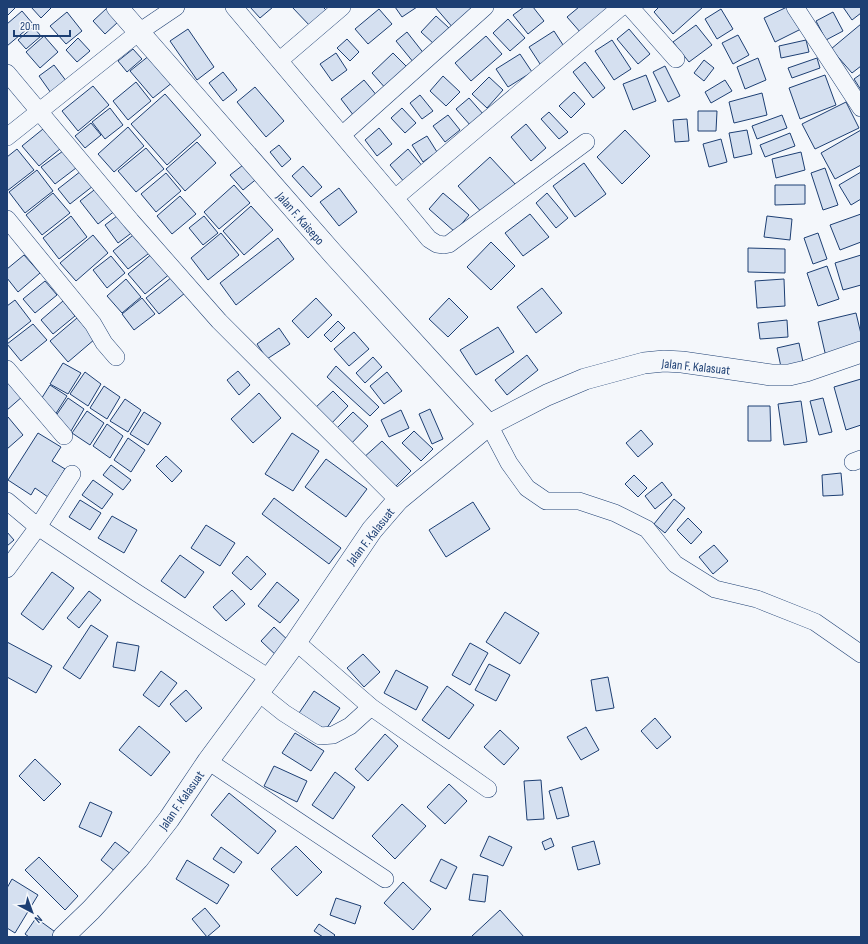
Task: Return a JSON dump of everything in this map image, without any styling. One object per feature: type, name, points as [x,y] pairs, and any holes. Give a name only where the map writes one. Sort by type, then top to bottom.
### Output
[{"type":"street","name":"Jalan F. Kaisepo","points":[[117,7],[334,255],[489,425]]},
{"type":"street","points":[[7,138],[138,32],[176,7]]},
{"type":"street","points":[[234,7],[280,60],[428,239],[437,244],[449,244],[586,142]]},
{"type":"street","points":[[280,60],[342,7]]},
{"type":"street","points":[[342,135],[485,7]]},
{"type":"street","points":[[395,198],[621,7]]},
{"type":"street","points":[[630,7],[676,59]]},
{"type":"street","points":[[795,7],[861,108]]},
{"type":"street","points":[[7,73],[131,221],[219,321],[398,500]]},
{"type":"street","points":[[7,219],[93,324],[104,343],[116,357]]},
{"type":"street","name":"Jalan F. Kalasuat","points":[[63,937],[91,910],[138,859],[169,819],[208,761],[296,642],[372,530],[398,500],[489,425],[547,395],[585,379],[644,363],[664,361],[682,362],[771,375],[789,375],[806,371],[861,352]]},
{"type":"street","points":[[7,369],[64,436]]},
{"type":"street","points":[[489,425],[509,463],[528,488],[546,501],[579,501],[615,513],[647,529],[675,564],[715,589],[757,599],[815,622],[861,654]]},
{"type":"street","points":[[7,569],[38,527],[72,474]]},
{"type":"street","points":[[7,501],[38,527],[137,593],[264,685],[284,713],[320,736],[333,735],[350,726],[371,707]]},
{"type":"street","points":[[296,642],[371,707],[488,790]]},
{"type":"street","points":[[208,761],[385,879]]},
{"type":"building","points":[[7,7],[16,7],[7,16]]},
{"type":"building","points":[[31,7],[52,7],[41,18]]},
{"type":"building","points":[[250,7],[273,7],[260,18]]},
{"type":"building","points":[[292,7],[323,7],[328,12],[311,27]]},
{"type":"building","points":[[395,7],[417,7],[402,17]]},
{"type":"building","points":[[435,7],[478,7],[454,29]]},
{"type":"building","points":[[524,7],[533,7],[544,21],[528,34],[513,15]]},
{"type":"building","points":[[579,7],[606,7],[609,10],[581,33],[567,17]]},
{"type":"building","points":[[659,7],[703,7],[673,34],[654,12]]},
{"type":"building","points":[[787,7],[803,28],[775,42],[764,18]]},
{"type":"building","points":[[843,7],[861,7],[861,13],[852,20]]},
{"type":"building","points":[[107,8],[119,21],[105,34],[93,21]]},
{"type":"building","points":[[379,9],[392,24],[368,44],[355,29]]},
{"type":"building","points":[[721,9],[733,29],[717,39],[705,19]]},
{"type":"building","points":[[22,11],[33,24],[7,46],[7,24]]},
{"type":"building","points":[[67,12],[82,31],[66,44],[50,26]]},
{"type":"building","points":[[833,12],[843,31],[826,40],[816,21]]},
{"type":"building","points":[[436,16],[449,28],[434,44],[421,32]]},
{"type":"building","points":[[508,19],[525,38],[510,51],[493,33]]},
{"type":"building","points":[[861,24],[861,66],[852,73],[831,49]]},
{"type":"building","points":[[696,25],[712,45],[689,62],[673,42]]},
{"type":"building","points":[[33,27],[41,36],[26,49],[18,40]]},
{"type":"building","points":[[188,29],[214,67],[197,80],[170,41]]},
{"type":"building","points":[[629,29],[650,54],[638,64],[617,39]]},
{"type":"building","points":[[554,31],[567,51],[542,67],[529,47]]},
{"type":"building","points":[[407,32],[425,55],[414,63],[396,41]]},
{"type":"building","points":[[738,35],[749,55],[733,64],[722,43]]},
{"type":"building","points":[[44,36],[58,52],[40,68],[26,52]]},
{"type":"building","points":[[486,36],[502,54],[471,81],[455,63]]},
{"type":"building","points":[[78,38],[90,51],[77,62],[66,50]]},
{"type":"building","points":[[347,39],[359,52],[350,61],[337,48]]},
{"type":"building","points":[[612,40],[631,69],[614,80],[595,51]]},
{"type":"building","points":[[806,40],[809,52],[781,58],[779,46]]},
{"type":"building","points":[[133,49],[142,59],[127,72],[118,61]]},
{"type":"building","points":[[336,53],[347,70],[332,81],[320,64]]},
{"type":"building","points":[[393,53],[409,69],[387,90],[372,73]]},
{"type":"building","points":[[520,54],[532,72],[508,87],[496,69]]},
{"type":"building","points":[[150,55],[173,82],[153,98],[130,71]]},
{"type":"building","points":[[758,58],[766,80],[745,89],[737,67]]},
{"type":"building","points":[[817,58],[820,68],[792,78],[788,68]]},
{"type":"building","points":[[704,60],[714,68],[704,81],[694,73]]},
{"type":"building","points":[[585,62],[605,88],[593,98],[573,72]]},
{"type":"building","points":[[54,65],[67,82],[51,93],[39,76]]},
{"type":"building","points":[[665,66],[680,96],[668,102],[653,72]]},
{"type":"building","points":[[223,72],[237,90],[223,101],[209,83]]},
{"type":"building","points":[[861,74],[861,90],[854,79]]},
{"type":"building","points":[[646,75],[656,101],[633,110],[623,84]]},
{"type":"building","points":[[825,75],[836,105],[800,119],[789,88]]},
{"type":"building","points":[[443,76],[460,92],[446,106],[430,91]]},
{"type":"building","points":[[489,77],[503,90],[487,108],[472,94]]},
{"type":"building","points":[[364,80],[378,97],[354,116],[341,99]]},
{"type":"building","points":[[725,80],[732,91],[711,103],[705,92]]},
{"type":"building","points":[[136,82],[151,101],[128,120],[113,101]]},
{"type":"building","points":[[93,86],[109,105],[78,131],[62,111]]},
{"type":"building","points":[[255,87],[284,121],[266,137],[237,102]]},
{"type":"building","points":[[574,92],[585,104],[571,118],[559,106]]},
{"type":"building","points":[[762,93],[767,115],[734,123],[729,102]]},
{"type":"building","points":[[165,94],[201,135],[167,165],[131,124]]},
{"type":"building","points":[[420,95],[433,111],[422,119],[410,103]]},
{"type":"building","points":[[469,98],[484,115],[471,126],[456,109]]},
{"type":"building","points":[[846,102],[859,128],[815,149],[802,124]]},
{"type":"building","points":[[110,108],[123,125],[105,139],[92,122]]},
{"type":"building","points":[[402,108],[416,123],[405,133],[391,118]]},
{"type":"building","points":[[698,111],[717,111],[716,131],[698,131]]},
{"type":"building","points":[[549,112],[568,132],[559,139],[541,119]]},
{"type":"building","points":[[448,115],[460,130],[445,142],[433,126]]},
{"type":"building","points":[[782,115],[787,128],[757,139],[752,126]]},
{"type":"building","points":[[687,119],[689,141],[675,142],[673,120]]},
{"type":"building","points":[[91,123],[101,135],[85,148],[75,136]]},
{"type":"building","points":[[526,124],[546,148],[531,161],[511,137]]},
{"type":"building","points":[[128,127],[144,146],[114,172],[98,154]]},
{"type":"building","points":[[379,128],[392,144],[377,156],[365,140]]},
{"type":"building","points":[[43,129],[60,149],[39,166],[22,146]]},
{"type":"building","points":[[625,130],[650,156],[622,184],[597,157]]},
{"type":"building","points":[[747,130],[752,154],[734,158],[729,133]]},
{"type":"building","points":[[861,130],[861,165],[835,179],[821,153]]},
{"type":"building","points":[[790,133],[795,146],[765,157],[760,145]]},
{"type":"building","points":[[427,136],[437,152],[423,162],[412,145]]},
{"type":"building","points":[[721,139],[727,162],[709,167],[703,144]]},
{"type":"building","points":[[197,142],[216,163],[185,191],[166,169]]},
{"type":"building","points":[[279,145],[291,159],[282,167],[270,152]]},
{"type":"building","points":[[146,148],[164,169],[136,192],[118,171]]},
{"type":"building","points":[[17,149],[34,170],[7,191],[7,157]]},
{"type":"building","points":[[408,149],[424,168],[405,183],[390,165]]},
{"type":"building","points":[[63,151],[76,168],[55,184],[41,167]]},
{"type":"building","points":[[801,152],[805,170],[776,178],[772,159]]},
{"type":"building","points":[[490,157],[516,185],[484,215],[458,186]]},
{"type":"building","points":[[247,162],[259,177],[243,190],[230,175]]},
{"type":"building","points":[[584,163],[606,194],[575,217],[553,186]]},
{"type":"building","points":[[303,166],[322,187],[311,197],[292,176]]},
{"type":"building","points":[[825,168],[838,205],[823,210],[811,173]]},
{"type":"building","points":[[37,170],[53,191],[25,213],[9,192]]},
{"type":"building","points":[[81,171],[93,186],[70,204],[58,189]]},
{"type":"building","points":[[861,172],[861,199],[851,205],[839,185]]},
{"type":"building","points":[[166,173],[181,191],[156,212],[141,194]]},
{"type":"building","points":[[234,185],[250,203],[219,229],[204,212]]},
{"type":"building","points":[[775,185],[805,185],[805,204],[775,205]]},
{"type":"building","points":[[98,187],[116,210],[98,224],[80,201]]},
{"type":"building","points":[[339,188],[357,212],[339,226],[320,202]]},
{"type":"building","points":[[53,193],[70,213],[42,235],[26,215]]},
{"type":"building","points":[[443,193],[469,215],[455,232],[429,209]]},
{"type":"building","points":[[547,193],[568,218],[556,228],[536,203]]},
{"type":"building","points":[[180,196],[196,214],[172,234],[157,216]]},
{"type":"building","points":[[251,206],[273,230],[244,255],[223,231]]},
{"type":"building","points":[[121,213],[134,231],[118,243],[105,225]]},
{"type":"building","points":[[530,214],[549,237],[523,256],[505,233]]},
{"type":"building","points":[[861,214],[861,242],[840,250],[830,225]]},
{"type":"building","points":[[71,216],[87,237],[59,259],[43,238]]},
{"type":"building","points":[[204,216],[218,233],[203,245],[189,228]]},
{"type":"building","points":[[767,216],[792,219],[790,240],[764,237]]},
{"type":"building","points":[[137,232],[152,251],[128,269],[113,251]]},
{"type":"building","points":[[221,233],[239,255],[208,280],[191,258]]},
{"type":"building","points":[[818,233],[827,259],[813,264],[804,238]]},
{"type":"building","points":[[93,235],[108,253],[76,281],[60,263]]},
{"type":"building","points":[[278,238],[294,259],[236,305],[220,283]]},
{"type":"building","points":[[491,242],[515,266],[491,290],[467,267]]},
{"type":"building","points":[[748,248],[785,249],[785,273],[748,272]]},
{"type":"building","points":[[154,252],[171,273],[145,294],[128,274]]},
{"type":"building","points":[[24,255],[40,273],[18,292],[7,278],[7,269]]},
{"type":"building","points":[[861,255],[861,285],[843,290],[835,263]]},
{"type":"building","points":[[111,256],[125,273],[107,288],[93,270]]},
{"type":"building","points":[[827,266],[839,299],[818,306],[807,273]]},
{"type":"building","points":[[172,277],[185,293],[159,314],[146,298]]},
{"type":"building","points":[[126,279],[141,297],[122,313],[107,296]]},
{"type":"building","points":[[784,279],[785,306],[757,308],[755,281]]},
{"type":"building","points":[[45,281],[57,295],[35,313],[23,299]]},
{"type":"building","points":[[542,288],[562,313],[536,333],[517,307]]},
{"type":"building","points":[[142,298],[155,314],[134,330],[122,314]]},
{"type":"building","points":[[316,298],[332,315],[308,338],[292,321]]},
{"type":"building","points":[[449,298],[468,317],[448,337],[429,319]]},
{"type":"building","points":[[15,300],[31,321],[7,340],[7,306]]},
{"type":"building","points":[[63,301],[75,316],[53,334],[41,320]]},
{"type":"building","points":[[856,313],[861,334],[861,348],[826,357],[818,322]]},
{"type":"building","points":[[77,318],[95,339],[68,362],[50,341]]},
{"type":"building","points":[[787,320],[788,337],[760,339],[758,323]]},
{"type":"building","points":[[338,321],[345,328],[331,342],[324,335]]},
{"type":"building","points":[[33,324],[47,340],[21,361],[7,344]]},
{"type":"building","points":[[498,327],[514,352],[476,375],[460,350]]},
{"type":"building","points":[[279,328],[290,344],[267,359],[257,344]]},
{"type":"building","points":[[354,332],[369,349],[349,366],[334,349]]},
{"type":"building","points":[[799,343],[803,362],[781,367],[777,348]]},
{"type":"building","points":[[527,355],[538,370],[507,395],[495,380]]},
{"type":"building","points":[[373,357],[382,367],[365,383],[356,373]]},
{"type":"building","points":[[63,363],[81,373],[68,394],[50,384]]},
{"type":"building","points":[[336,366],[379,407],[370,416],[327,377]]},
{"type":"building","points":[[238,371],[250,385],[239,395],[227,380]]},
{"type":"building","points":[[85,372],[101,384],[88,406],[70,394]]},
{"type":"building","points":[[387,372],[402,391],[384,404],[370,386]]},
{"type":"building","points":[[7,378],[23,396],[7,410]]},
{"type":"building","points":[[861,379],[861,425],[846,430],[834,387]]},
{"type":"building","points":[[50,385],[67,396],[55,415],[38,404]]},
{"type":"building","points":[[104,386],[120,397],[107,419],[90,408]]},
{"type":"building","points":[[333,391],[348,406],[330,425],[314,409]]},
{"type":"building","points":[[259,393],[281,418],[253,443],[231,419]]},
{"type":"building","points":[[68,398],[84,409],[71,431],[53,420]]},
{"type":"building","points":[[823,398],[832,432],[819,435],[810,401]]},
{"type":"building","points":[[125,399],[141,410],[128,432],[110,421]]},
{"type":"building","points":[[801,401],[807,442],[784,445],[778,404]]},
{"type":"building","points":[[748,406],[770,406],[771,441],[748,441]]},
{"type":"building","points":[[430,409],[443,439],[432,444],[419,414]]},
{"type":"building","points":[[401,410],[409,428],[389,437],[381,420]]},
{"type":"building","points":[[87,411],[104,423],[90,445],[72,433]]},
{"type":"building","points":[[144,412],[161,423],[148,445],[130,434]]},
{"type":"building","points":[[353,412],[368,426],[349,446],[334,431]]},
{"type":"building","points":[[8,417],[23,435],[7,449],[7,418]]},
{"type":"building","points":[[107,424],[123,436],[110,458],[93,446]]},
{"type":"building","points":[[641,430],[653,444],[638,457],[626,443]]},
{"type":"building","points":[[414,431],[433,449],[421,461],[402,443]]},
{"type":"building","points":[[38,433],[61,447],[52,461],[65,469],[48,497],[35,488],[31,495],[8,480]]},
{"type":"building","points":[[292,433],[319,451],[293,491],[265,474]]},
{"type":"building","points":[[128,438],[145,450],[131,472],[114,460]]},
{"type":"building","points":[[382,441],[411,471],[392,490],[362,459]]},
{"type":"building","points":[[166,456],[182,471],[172,482],[156,466]]},
{"type":"building","points":[[326,459],[367,489],[346,517],[305,487]]},
{"type":"building","points":[[111,465],[131,480],[123,490],[103,475]]},
{"type":"building","points":[[841,473],[843,495],[823,496],[822,475]]},
{"type":"building","points":[[634,475],[647,488],[638,497],[625,484]]},
{"type":"building","points":[[93,480],[113,494],[102,509],[82,495]]},
{"type":"building","points":[[662,482],[672,495],[655,509],[645,496]]},
{"type":"building","points":[[274,498],[341,548],[329,564],[262,514]]},
{"type":"building","points":[[674,499],[685,508],[665,533],[654,524]]},
{"type":"building","points":[[80,500],[101,513],[90,530],[69,517]]},
{"type":"building","points":[[473,502],[490,529],[446,557],[429,530]]},
{"type":"building","points":[[112,516],[137,530],[124,553],[98,538]]},
{"type":"building","points":[[688,518],[702,532],[691,544],[677,530]]},
{"type":"building","points":[[206,525],[235,543],[220,566],[191,548]]},
{"type":"building","points":[[7,532],[14,540],[7,546]]},
{"type":"building","points":[[714,545],[728,561],[713,574],[699,557]]},
{"type":"building","points":[[180,555],[204,572],[185,598],[161,581]]},
{"type":"building","points":[[247,556],[266,574],[251,590],[232,573]]},
{"type":"building","points":[[52,572],[74,588],[43,630],[21,614]]},
{"type":"building","points":[[277,582],[299,600],[280,623],[258,606]]},
{"type":"building","points":[[232,590],[245,604],[226,621],[213,607]]},
{"type":"building","points":[[89,591],[101,600],[79,628],[67,618]]},
{"type":"building","points":[[505,612],[539,633],[520,664],[486,642]]},
{"type":"building","points":[[91,625],[108,636],[80,679],[63,668]]},
{"type":"building","points":[[274,627],[292,644],[279,658],[261,641]]},
{"type":"building","points":[[7,642],[52,666],[36,693],[7,677]]},
{"type":"building","points":[[117,642],[139,646],[135,671],[113,667]]},
{"type":"building","points":[[470,643],[488,653],[470,685],[452,675]]},
{"type":"building","points":[[363,654],[380,672],[364,687],[347,668]]},
{"type":"building","points":[[489,664],[510,675],[496,701],[475,690]]},
{"type":"building","points":[[396,670],[428,687],[416,710],[384,693]]},
{"type":"building","points":[[161,671],[177,683],[159,707],[143,695]]},
{"type":"building","points":[[608,677],[614,708],[596,711],[591,680]]},
{"type":"building","points":[[447,686],[474,705],[449,739],[422,720]]},
{"type":"building","points":[[186,690],[202,708],[186,722],[170,704]]},
{"type":"building","points":[[314,691],[340,708],[323,734],[297,716]]},
{"type":"building","points":[[655,718],[671,737],[657,749],[641,731]]},
{"type":"building","points":[[139,726],[170,752],[151,776],[119,750]]},
{"type":"building","points":[[586,727],[599,750],[581,760],[567,737]]},
{"type":"building","points":[[500,730],[519,748],[504,765],[484,747]]},
{"type":"building","points":[[295,733],[324,751],[311,771],[282,753]]},
{"type":"building","points":[[385,734],[398,746],[368,781],[355,769]]},
{"type":"building","points":[[35,759],[61,784],[44,801],[19,776]]},
{"type":"building","points":[[274,766],[307,781],[297,802],[264,786]]},
{"type":"building","points":[[335,772],[355,787],[333,819],[312,805]]},
{"type":"building","points":[[541,780],[544,819],[527,820],[524,781]]},
{"type":"building","points":[[449,784],[467,801],[445,824],[427,807]]},
{"type":"building","points":[[562,787],[569,816],[557,819],[549,791]]},
{"type":"building","points":[[229,793],[276,831],[258,854],[211,815]]},
{"type":"building","points":[[90,802],[112,812],[101,837],[79,827]]},
{"type":"building","points":[[402,804],[426,826],[395,859],[372,836]]},
{"type":"building","points":[[489,836],[512,847],[503,866],[480,856]]},
{"type":"building","points":[[551,838],[554,846],[545,850],[542,842]]},
{"type":"building","points":[[594,841],[600,864],[578,870],[572,847]]},
{"type":"building","points":[[115,842],[131,854],[116,872],[101,860]]},
{"type":"building","points":[[296,846],[322,872],[297,896],[271,869]]},
{"type":"building","points":[[221,847],[242,862],[234,873],[213,859]]},
{"type":"building","points":[[39,857],[78,896],[65,910],[25,870]]},
{"type":"building","points":[[441,859],[457,867],[446,889],[430,881]]},
{"type":"building","points":[[187,860],[229,885],[217,904],[176,879]]},
{"type":"building","points":[[473,874],[488,876],[485,902],[469,900]]},
{"type":"building","points":[[12,879],[38,895],[15,933],[7,928],[7,888]]},
{"type":"building","points":[[403,882],[431,909],[413,930],[384,903]]},
{"type":"building","points":[[336,898],[361,906],[355,924],[330,915]]},
{"type":"building","points":[[205,908],[220,926],[207,937],[192,919]]},
{"type":"building","points":[[500,910],[524,937],[472,937],[472,936]]},
{"type":"building","points":[[36,918],[58,934],[55,937],[29,937],[25,934]]},
{"type":"building","points":[[319,924],[335,935],[333,937],[323,937],[314,931]]}]
